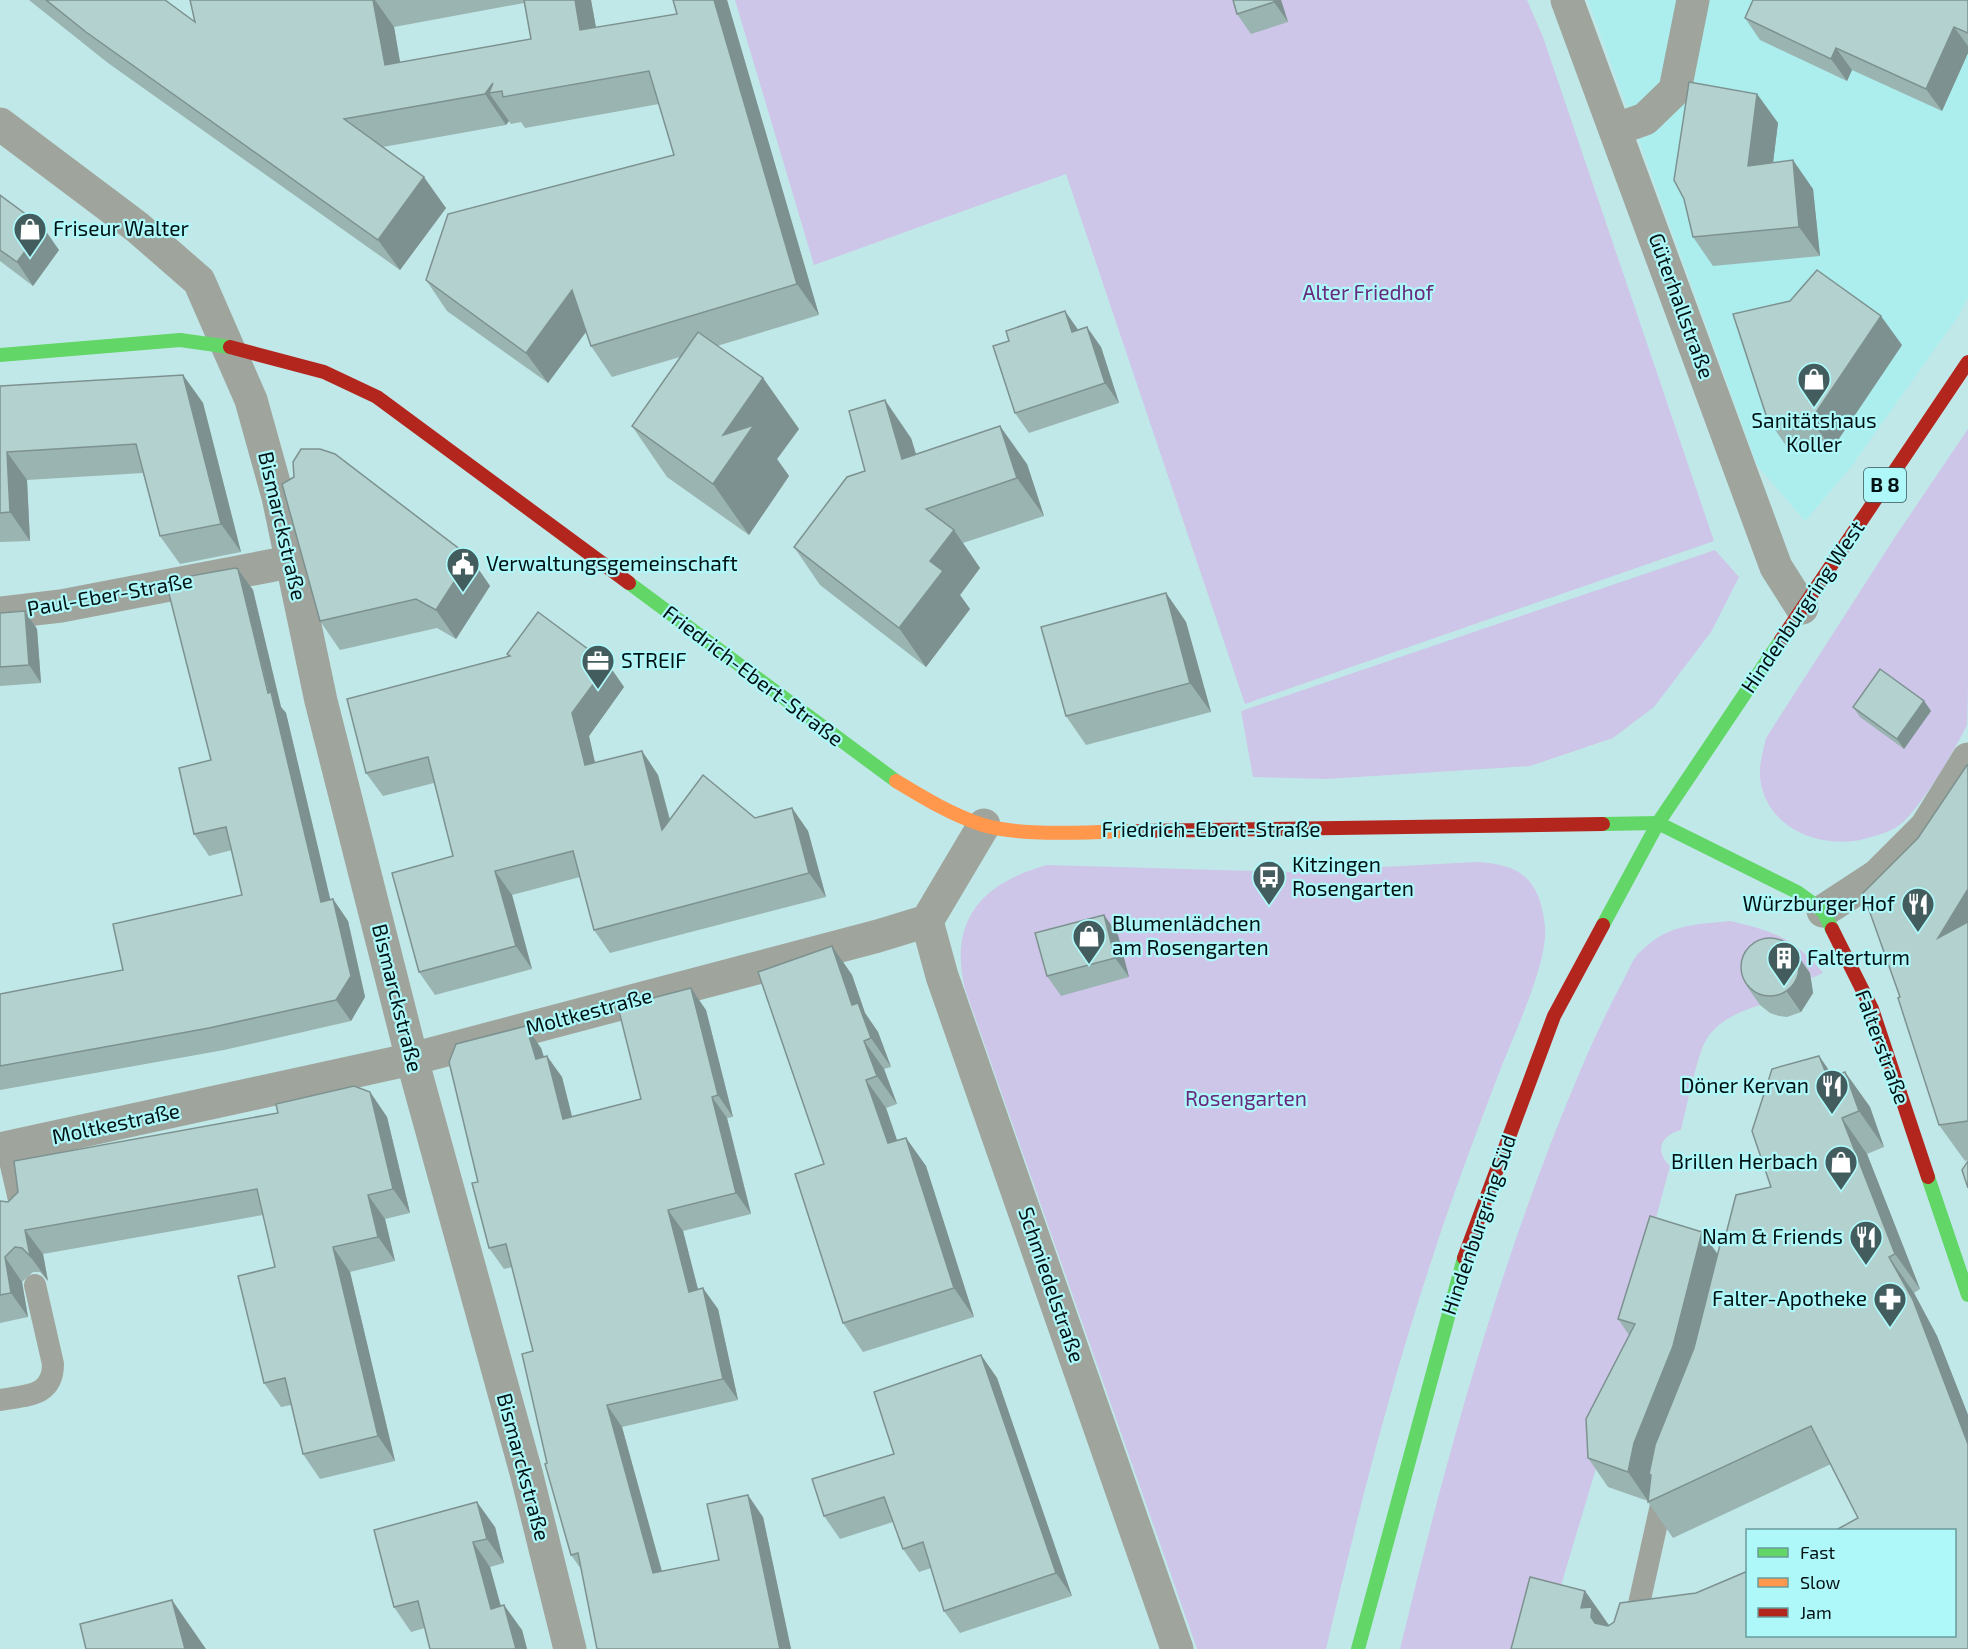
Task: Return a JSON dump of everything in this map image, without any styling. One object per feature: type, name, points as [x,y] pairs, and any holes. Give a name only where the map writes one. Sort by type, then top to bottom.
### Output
[{"type":"street","name":"Güterhallstraße","points":[[1567,0],[1617,129],[1776,567],[1802,608]]},
{"type":"street","points":[[1617,129],[1645,119],[1675,90],[1693,0]]},
{"type":"street","points":[[0,123],[137,227],[199,281],[230,347]]},
{"type":"street","name":"Friedrich-Ebert-Straße","points":[[0,355],[180,340],[230,347],[324,372],[377,397],[897,782],[943,809],[984,825],[1026,831],[1229,831],[1658,823]]},
{"type":"street","name":"Bismarckstraße","points":[[230,347],[251,400],[278,497],[321,701],[412,1059],[527,1476],[570,1649]]},
{"type":"street","name":"Hindenburgring West","points":[[1658,823],[1968,362]]},
{"type":"street","name":"Paul-Eber-Straße","points":[[0,614],[61,606],[290,562]]},
{"type":"street","points":[[1823,911],[1878,875],[1926,827],[1968,759]]},
{"type":"street","name":"Falterstraße","points":[[1658,823],[1797,892],[1823,911],[1872,1009],[1968,1295]]},
{"type":"street","name":"Hindenburgring Süd","points":[[1358,1649],[1469,1241],[1554,1016],[1658,823]]},
{"type":"street","points":[[927,921],[984,825]]},
{"type":"street","name":"Moltkestraße","points":[[4,1149],[412,1059],[878,936],[927,921]]},
{"type":"street","name":"Schmiedelstraße","points":[[927,921],[942,976],[1177,1649]]},
{"type":"lane","points":[[4,1149],[22,1214]]},
{"type":"lane","points":[[0,1400],[37,1392],[47,1387],[53,1377],[53,1364],[35,1285]]},
{"type":"lane","points":[[1629,1649],[1672,1466]]},
{"type":"shaded area","points":[[1588,0],[1968,0],[1968,297],[1959,315],[1851,467],[1805,521],[1757,465]]},
{"type":"green space","name":"Alter Friedhof","points":[[735,0],[1527,0],[1543,37],[1714,541],[1245,704],[1066,174],[814,265]]},
{"type":"green space","points":[[1968,429],[1967,725],[1946,764],[1926,794],[1898,826],[1885,833],[1860,840],[1843,842],[1811,837],[1783,821],[1772,809],[1764,795],[1760,773],[1766,738],[1895,537]]},
{"type":"green space","points":[[1715,550],[1739,577],[1711,632],[1654,707],[1613,738],[1530,766],[1327,779],[1253,777],[1241,711]]},
{"type":"green space","name":"Rosengarten","points":[[1492,863],[1517,871],[1533,886],[1539,897],[1545,927],[1541,960],[1465,1164],[1402,1353],[1326,1649],[1197,1649],[965,989],[961,964],[962,943],[967,924],[976,908],[988,894],[1005,882],[1047,865],[1290,872]]},
{"type":"green space","points":[[1730,921],[1770,932],[1792,943],[1823,973],[1812,978],[1810,973],[1756,998],[1760,1005],[1723,1022],[1711,1033],[1699,1058],[1681,1130],[1674,1132],[1662,1144],[1662,1155],[1670,1166],[1652,1233],[1659,1236],[1603,1445],[1542,1649],[1400,1649],[1458,1425],[1503,1278],[1555,1133],[1593,1041],[1632,963],[1650,943],[1670,931]]},
{"type":"building","points":[[46,0],[165,0],[195,22],[190,0],[373,0],[385,65],[531,39],[524,0],[575,0],[580,30],[677,14],[673,0],[714,0],[797,284],[591,346],[572,290],[526,353],[426,280],[448,214],[674,155],[649,71],[503,97],[502,91],[489,93],[493,83],[485,94],[344,119],[424,177],[378,240],[86,32]]},
{"type":"building","points":[[1233,0],[1274,0],[1274,2],[1237,14]]},
{"type":"building","points":[[1753,0],[1968,0],[1968,33],[1954,27],[1926,89],[1836,48],[1831,59],[1745,18]]},
{"type":"building","points":[[1689,82],[1757,94],[1748,166],[1793,160],[1799,227],[1693,237],[1684,199],[1674,180]]},
{"type":"building","points":[[0,195],[43,227],[17,262],[0,250]]},
{"type":"building","points":[[1817,270],[1881,316],[1811,420],[1767,418],[1733,314],[1790,301]]},
{"type":"building","points":[[1065,311],[1072,332],[1087,327],[1105,383],[1015,413],[993,346],[1009,341],[1006,331]]},
{"type":"building","points":[[698,332],[763,378],[723,435],[754,425],[713,484],[632,426]]},
{"type":"building","points":[[183,375],[221,524],[160,536],[136,444],[7,452],[10,512],[0,513],[0,386]]},
{"type":"building","points":[[885,400],[902,459],[1000,426],[1017,478],[926,509],[954,530],[930,561],[943,571],[899,628],[794,547],[847,477],[865,471],[849,411]]},
{"type":"building","points":[[301,449],[320,449],[335,454],[470,557],[436,610],[416,599],[320,621],[282,484],[294,477],[293,462]]},
{"type":"building","points":[[238,569],[268,693],[271,692],[321,902],[333,899],[351,976],[336,1000],[209,1028],[0,1066],[0,994],[123,970],[113,924],[242,895],[226,827],[194,834],[179,768],[211,760],[167,586],[176,584],[174,579]]},
{"type":"building","points":[[1166,593],[1190,683],[1066,716],[1041,627]]},
{"type":"building","points":[[25,611],[29,665],[0,667],[0,613]]},
{"type":"building","points":[[538,612],[608,664],[572,713],[585,765],[642,751],[662,830],[703,775],[755,818],[792,808],[809,873],[594,930],[573,851],[495,871],[516,946],[419,972],[392,873],[453,856],[428,757],[366,773],[347,699],[510,656],[507,654]]},
{"type":"building","points":[[1880,669],[1924,701],[1897,739],[1853,707]]},
{"type":"building","points":[[1967,765],[1968,889],[1938,938],[1968,922],[1968,1121],[1939,1125],[1898,998],[1900,997],[1863,893],[1918,838]]},
{"type":"building","points":[[1104,915],[1115,958],[1047,976],[1035,933]]},
{"type":"building","points":[[1770,938],[1781,940],[1791,946],[1797,956],[1799,967],[1797,978],[1791,988],[1781,994],[1770,996],[1759,994],[1749,988],[1743,978],[1741,967],[1743,956],[1749,946],[1759,940]]},
{"type":"building","points":[[832,946],[852,1005],[858,1003],[871,1038],[864,1041],[877,1076],[866,1080],[888,1143],[906,1138],[954,1288],[843,1323],[795,1174],[824,1164],[758,972]]},
{"type":"building","points":[[691,988],[718,1095],[712,1097],[736,1193],[668,1210],[689,1292],[703,1288],[723,1379],[607,1405],[653,1573],[719,1560],[707,1504],[748,1495],[780,1649],[597,1649],[578,1553],[571,1555],[545,1464],[547,1463],[522,1354],[533,1351],[506,1244],[489,1248],[472,1183],[478,1182],[449,1062],[456,1044],[526,1026],[536,1059],[547,1056],[563,1119],[641,1099],[618,1007]]},
{"type":"building","points":[[1819,1056],[1828,1078],[1845,1072],[1859,1111],[1842,1118],[1895,1254],[1889,1257],[1913,1300],[1968,1444],[1968,1649],[1511,1649],[1530,1577],[1585,1591],[1581,1608],[1592,1607],[1591,1617],[1595,1623],[1608,1626],[1614,1622],[1620,1603],[1696,1593],[1746,1572],[1746,1637],[1956,1637],[1956,1529],[1838,1529],[1858,1518],[1811,1426],[1648,1502],[1651,1475],[1649,1474],[1655,1445],[1694,1348],[1723,1233],[1726,1234],[1736,1195],[1771,1187],[1752,1131],[1772,1069]]},
{"type":"building","points":[[354,1086],[370,1092],[393,1189],[368,1195],[378,1237],[333,1247],[378,1436],[303,1454],[285,1378],[264,1383],[238,1276],[275,1267],[257,1189],[25,1230],[30,1256],[22,1248],[15,1247],[5,1257],[11,1293],[0,1295],[0,1201],[8,1202],[18,1192],[14,1161],[278,1113],[276,1104]]},
{"type":"building","points":[[1968,1161],[1968,1188],[1962,1170]]},
{"type":"building","points":[[1650,1216],[1702,1232],[1673,1346],[1634,1443],[1628,1472],[1588,1458],[1586,1419],[1635,1324],[1618,1319]]},
{"type":"building","points":[[981,1355],[1056,1573],[944,1611],[923,1542],[903,1549],[884,1497],[824,1516],[812,1479],[894,1454],[874,1392]]},
{"type":"building","points":[[477,1502],[487,1539],[473,1542],[491,1609],[504,1605],[516,1649],[430,1649],[418,1601],[394,1607],[374,1530]]},
{"type":"building","points":[[172,1600],[185,1649],[86,1649],[80,1624]]},
{"type":"traffic: fast","points":[[0,355],[180,340],[230,347]]},
{"type":"traffic: fast","points":[[629,583],[896,781]]},
{"type":"traffic: fast","points":[[1603,925],[1658,823],[1781,640]]},
{"type":"traffic: fast","points":[[1603,824],[1658,823],[1797,892],[1823,911],[1832,929]]},
{"type":"traffic: fast","points":[[1928,1177],[1968,1295]]},
{"type":"traffic: fast","points":[[1358,1649],[1464,1258]]},
{"type":"traffic: slow","points":[[896,781],[960,816],[1001,829],[1040,833],[1139,831]]},
{"type":"traffic: jam","points":[[230,347],[324,372],[377,397],[629,583]]},
{"type":"traffic: jam","points":[[1781,640],[1968,362]]},
{"type":"traffic: jam","points":[[1139,831],[1603,824]]},
{"type":"traffic: jam","points":[[1464,1258],[1554,1016],[1603,925]]},
{"type":"traffic: jam","points":[[1832,929],[1872,1009],[1928,1177]]},
{"type":"place","name":"Friseur Walter","points":[[30,258]]},
{"type":"place","name":"Sanitätshaus Koller","points":[[1814,408]]},
{"type":"place","name":"Verwaltungsgemeinschaft","points":[[463,593]]},
{"type":"place","name":"STREIF","points":[[598,690]]},
{"type":"place","name":"Kitzingen Rosengarten","points":[[1269,906]]},
{"type":"place","name":"Würzburger Hof","points":[[1918,933]]},
{"type":"place","name":"Blumenlädchen am Rosengarten","points":[[1089,965]]},
{"type":"place","name":"Falterturm","points":[[1784,987]]},
{"type":"place","name":"Döner Kervan","points":[[1832,1115]]},
{"type":"place","name":"Brillen Herbach","points":[[1841,1191]]},
{"type":"place","name":"Nam & Friends","points":[[1866,1266]]},
{"type":"place","name":"Falter-Apotheke","points":[[1890,1328]]}]
